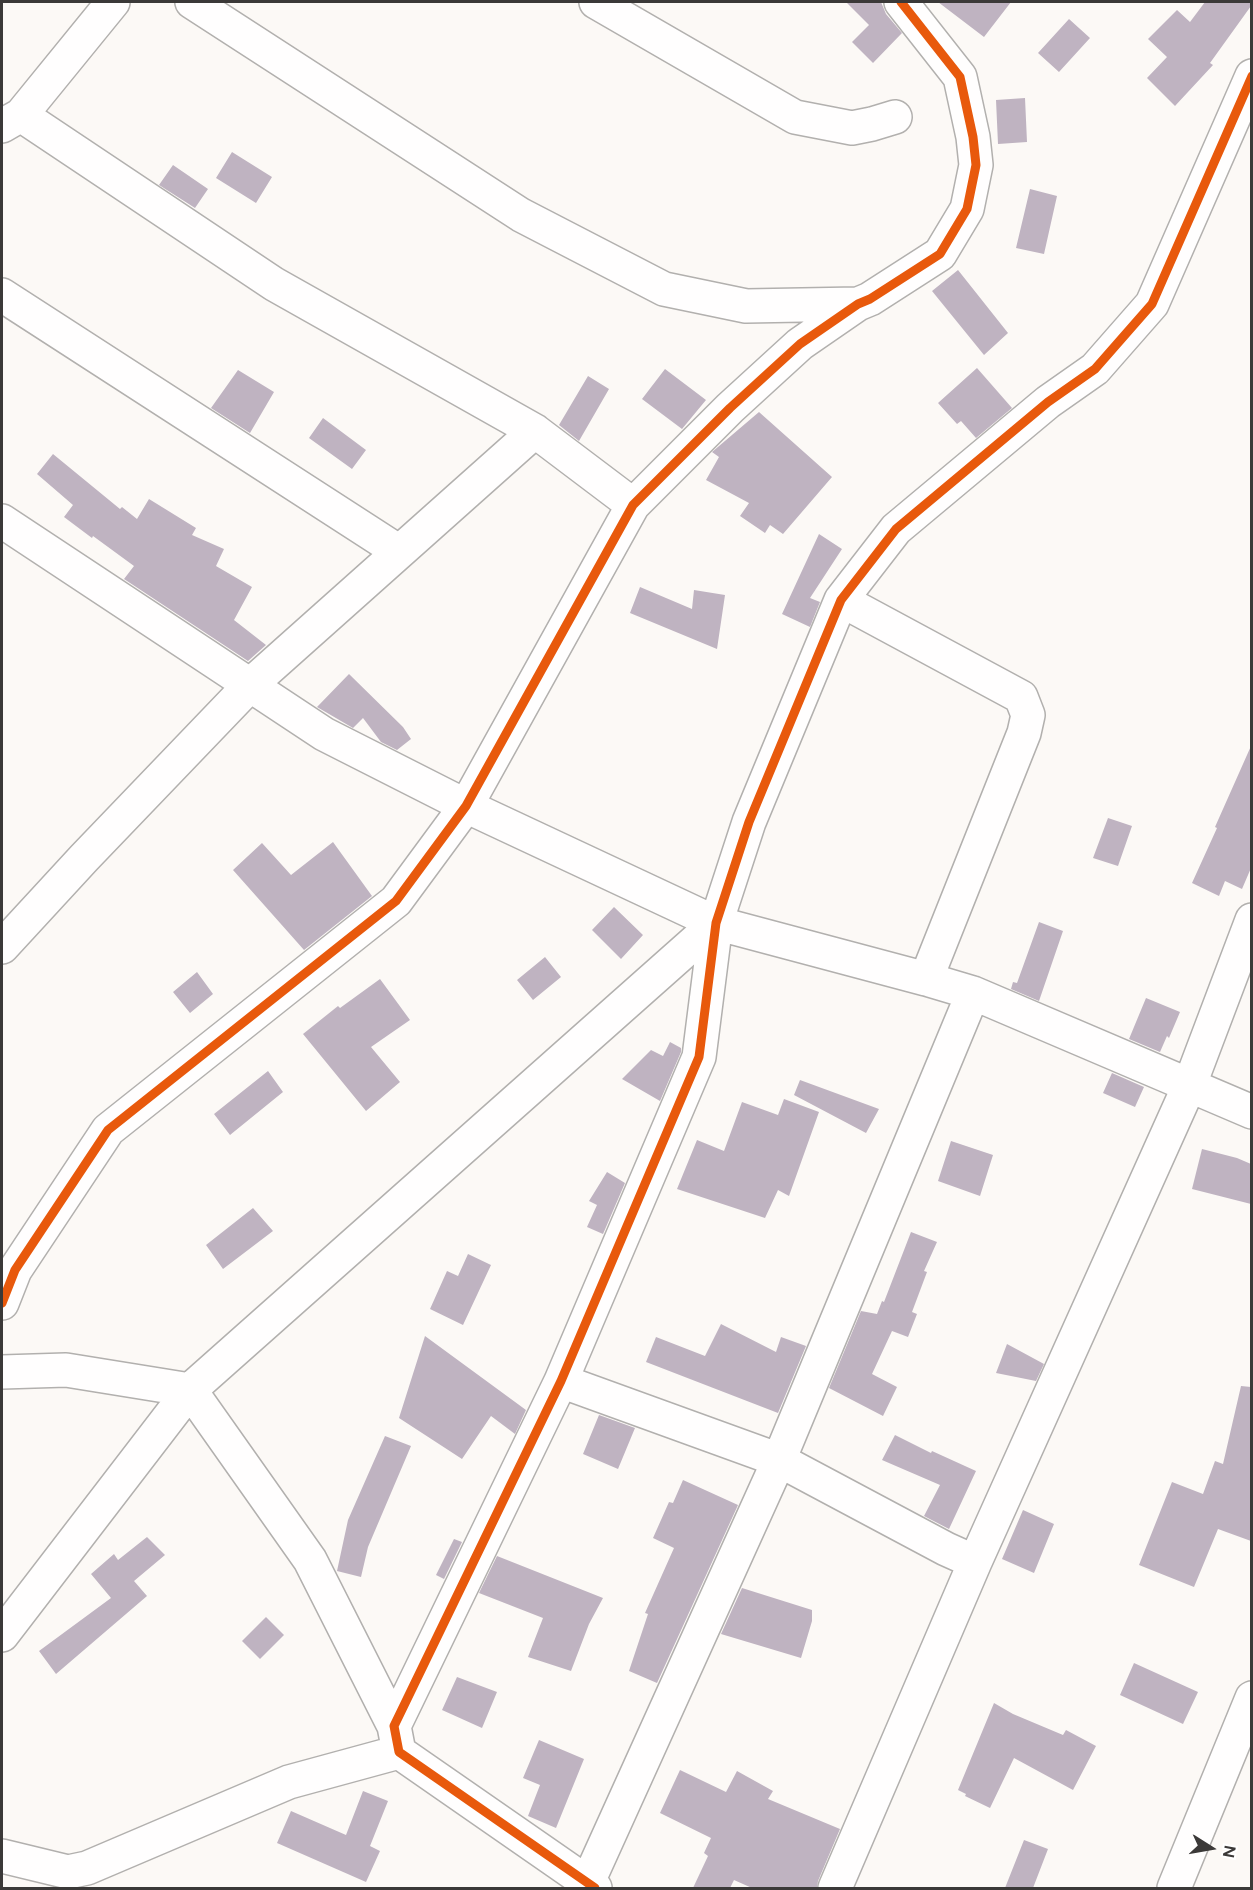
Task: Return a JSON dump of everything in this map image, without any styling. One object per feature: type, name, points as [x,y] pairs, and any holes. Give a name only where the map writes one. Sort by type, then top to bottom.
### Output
[{"type":"street","points":[[113,2],[11,120],[274,284],[535,431],[633,505]]},
{"type":"street","points":[[192,2],[521,215],[664,289],[746,306],[858,304]]},
{"type":"street","points":[[596,2],[795,117],[852,128],[895,117]]},
{"type":"street","points":[[2,1303],[15,1270],[108,1130],[396,901],[466,806],[633,505],[730,408],[800,344],[858,304],[870,299],[940,254],[967,209],[976,165],[974,137],[960,77],[900,2]]},
{"type":"street","points":[[2,1856],[68,1872],[87,1868],[396,1739],[561,1381],[699,1057],[716,923],[749,822],[841,600],[896,529],[1048,402],[1095,369],[1152,304],[1251,76]]},
{"type":"street","points":[[2,295],[398,551]]},
{"type":"street","points":[[2,948],[84,858],[249,686],[535,431]]},
{"type":"street","points":[[2,520],[324,734],[466,806],[716,923],[973,993],[1251,1112]]},
{"type":"street","points":[[841,600],[1021,697],[1029,715],[1024,733],[926,979]]},
{"type":"street","points":[[835,1888],[975,1562],[1190,1084],[1251,920]]},
{"type":"street","points":[[2,1635],[190,1390],[716,923]]},
{"type":"street","points":[[2,1372],[66,1370],[190,1390],[310,1560],[396,1739],[591,1886],[779,1460],[973,993]]},
{"type":"street","points":[[561,1381],[779,1460],[946,1549],[975,1562]]},
{"type":"street","points":[[1174,1888],[1251,1698]]},
{"type":"building","points":[[846,2],[881,2],[886,14],[902,33],[873,63],[852,42],[869,25]]},
{"type":"building","points":[[938,2],[1011,2],[984,37]]},
{"type":"building","points":[[1205,2],[1251,2],[1251,6],[1210,63],[1213,65],[1175,106],[1147,78],[1167,57],[1148,39],[1177,10],[1190,22]]},
{"type":"building","points":[[1069,19],[1090,38],[1059,72],[1038,53]]},
{"type":"building","points":[[1025,98],[1027,142],[998,144],[996,100]]},
{"type":"building","points":[[232,152],[272,177],[256,203],[216,178]]},
{"type":"building","points":[[173,165],[208,189],[195,208],[159,185]]},
{"type":"building","points":[[1030,189],[1057,196],[1044,254],[1016,248]]},
{"type":"building","points":[[958,270],[1008,333],[984,355],[932,291]]},
{"type":"building","points":[[977,368],[1012,408],[976,438],[961,421],[957,424],[938,403]]},
{"type":"building","points":[[665,369],[706,400],[682,429],[642,399]]},
{"type":"building","points":[[238,370],[274,392],[250,433],[211,408]]},
{"type":"building","points":[[588,376],[609,389],[579,441],[559,425]]},
{"type":"building","points":[[759,412],[832,477],[783,534],[770,525],[765,533],[740,516],[749,503],[706,480],[719,457],[712,452]]},
{"type":"building","points":[[323,418],[366,450],[352,469],[309,438]]},
{"type":"building","points":[[53,454],[120,509],[122,507],[137,519],[149,499],[196,528],[192,535],[224,549],[216,566],[252,587],[234,620],[266,645],[248,661],[124,579],[134,566],[64,517],[73,505],[37,474]]},
{"type":"building","points":[[819,534],[842,549],[810,598],[820,602],[810,627],[782,614]]},
{"type":"building","points":[[640,587],[692,609],[694,590],[725,595],[717,649],[630,613]]},
{"type":"building","points":[[349,674],[403,727],[411,739],[397,750],[381,742],[363,718],[353,728],[317,707]]},
{"type":"building","points":[[1251,746],[1251,868],[1242,889],[1225,881],[1219,896],[1192,883]]},
{"type":"building","points":[[1108,818],[1132,826],[1118,866],[1093,858]]},
{"type":"building","points":[[333,842],[372,896],[304,950],[233,870],[262,843],[291,875]]},
{"type":"building","points":[[614,907],[643,935],[621,959],[592,930]]},
{"type":"building","points":[[1039,922],[1063,931],[1039,1001],[1011,989],[1013,982],[1017,983]]},
{"type":"building","points":[[545,957],[561,977],[533,1000],[517,980]]},
{"type":"building","points":[[197,972],[213,994],[190,1013],[173,992]]},
{"type":"building","points":[[380,979],[410,1020],[371,1047],[400,1082],[366,1111],[303,1034],[338,1006],[340,1008]]},
{"type":"building","points":[[1146,998],[1180,1012],[1160,1052],[1129,1039]]},
{"type":"building","points":[[670,1042],[681,1048],[681,1052],[660,1101],[622,1079],[651,1050],[663,1056]]},
{"type":"building","points":[[268,1071],[283,1092],[230,1135],[214,1114]]},
{"type":"building","points":[[1112,1073],[1144,1087],[1135,1107],[1103,1093]]},
{"type":"building","points":[[800,1080],[879,1109],[866,1133],[794,1095]]},
{"type":"building","points":[[784,1099],[819,1112],[789,1196],[778,1190],[765,1218],[677,1189],[697,1140],[724,1151],[742,1102],[778,1115]]},
{"type":"building","points":[[951,1141],[993,1155],[980,1196],[938,1181]]},
{"type":"building","points":[[1202,1149],[1251,1164],[1251,1204],[1192,1189]]},
{"type":"building","points":[[607,1172],[625,1183],[603,1234],[587,1227],[597,1205],[589,1201]]},
{"type":"building","points":[[253,1208],[273,1231],[223,1269],[206,1245]]},
{"type":"building","points":[[911,1232],[937,1242],[924,1271],[927,1272],[912,1312],[917,1314],[908,1337],[892,1331],[872,1374],[897,1387],[883,1416],[829,1388],[861,1311],[877,1314],[882,1301],[884,1302]]},
{"type":"building","points":[[468,1254],[491,1265],[463,1325],[430,1309],[447,1271],[458,1276]]},
{"type":"building","points":[[721,1324],[776,1352],[781,1337],[806,1346],[778,1413],[646,1362],[656,1337],[705,1356]]},
{"type":"building","points":[[425,1336],[526,1410],[515,1434],[491,1416],[462,1459],[399,1418]]},
{"type":"building","points":[[1007,1344],[1044,1364],[1036,1381],[996,1373]]},
{"type":"building","points":[[1241,1386],[1251,1387],[1251,1541],[1218,1529],[1194,1587],[1139,1565],[1172,1482],[1203,1494],[1215,1461],[1223,1464]]},
{"type":"building","points":[[599,1415],[635,1428],[618,1469],[583,1454]]},
{"type":"building","points":[[895,1435],[931,1453],[932,1451],[976,1471],[949,1529],[924,1516],[940,1485],[882,1460]]},
{"type":"building","points":[[385,1436],[411,1446],[368,1547],[361,1577],[337,1571],[348,1520]]},
{"type":"building","points":[[683,1480],[738,1505],[657,1683],[629,1671],[648,1614],[645,1613],[674,1548],[653,1538],[669,1502],[673,1503]]},
{"type":"building","points":[[1023,1510],[1054,1524],[1034,1573],[1002,1559]]},
{"type":"building","points":[[147,1537],[165,1555],[134,1581],[147,1596],[56,1674],[39,1651],[111,1598],[91,1574],[114,1554],[118,1560]]},
{"type":"building","points":[[454,1539],[462,1542],[444,1579],[436,1575]]},
{"type":"building","points":[[497,1556],[603,1598],[589,1624],[571,1671],[528,1657],[543,1618],[479,1593]]},
{"type":"building","points":[[742,1588],[812,1610],[812,1621],[801,1658],[721,1634]]},
{"type":"building","points":[[266,1617],[284,1635],[260,1659],[242,1641]]},
{"type":"building","points":[[1134,1663],[1198,1692],[1183,1724],[1120,1695]]},
{"type":"building","points":[[457,1677],[497,1692],[482,1728],[442,1710]]},
{"type":"building","points":[[994,1703],[1013,1714],[1063,1735],[1066,1730],[1096,1746],[1073,1790],[1014,1758],[990,1808],[958,1790]]},
{"type":"building","points":[[539,1740],[584,1759],[556,1828],[528,1816],[540,1785],[523,1778]]},
{"type":"building","points":[[680,1770],[726,1792],[737,1771],[773,1791],[768,1799],[840,1829],[817,1888],[752,1888],[734,1880],[730,1888],[693,1888],[708,1856],[704,1853],[711,1838],[660,1813]]},
{"type":"building","points":[[363,1791],[388,1801],[370,1846],[380,1851],[366,1882],[277,1843],[291,1811],[346,1835]]},
{"type":"building","points":[[1024,1840],[1048,1849],[1033,1888],[1005,1888]]},
{"type":"cycle path","points":[[2,1303],[15,1270],[108,1130],[396,901],[466,806],[633,505],[730,408],[800,344],[858,304],[870,299],[940,254],[967,209],[976,165],[973,137],[960,77],[901,2]]},
{"type":"cycle path","points":[[595,1888],[399,1752],[394,1726],[561,1381],[699,1057],[716,923],[749,822],[841,600],[896,529],[1048,402],[1095,369],[1152,304],[1252,76]]}]
